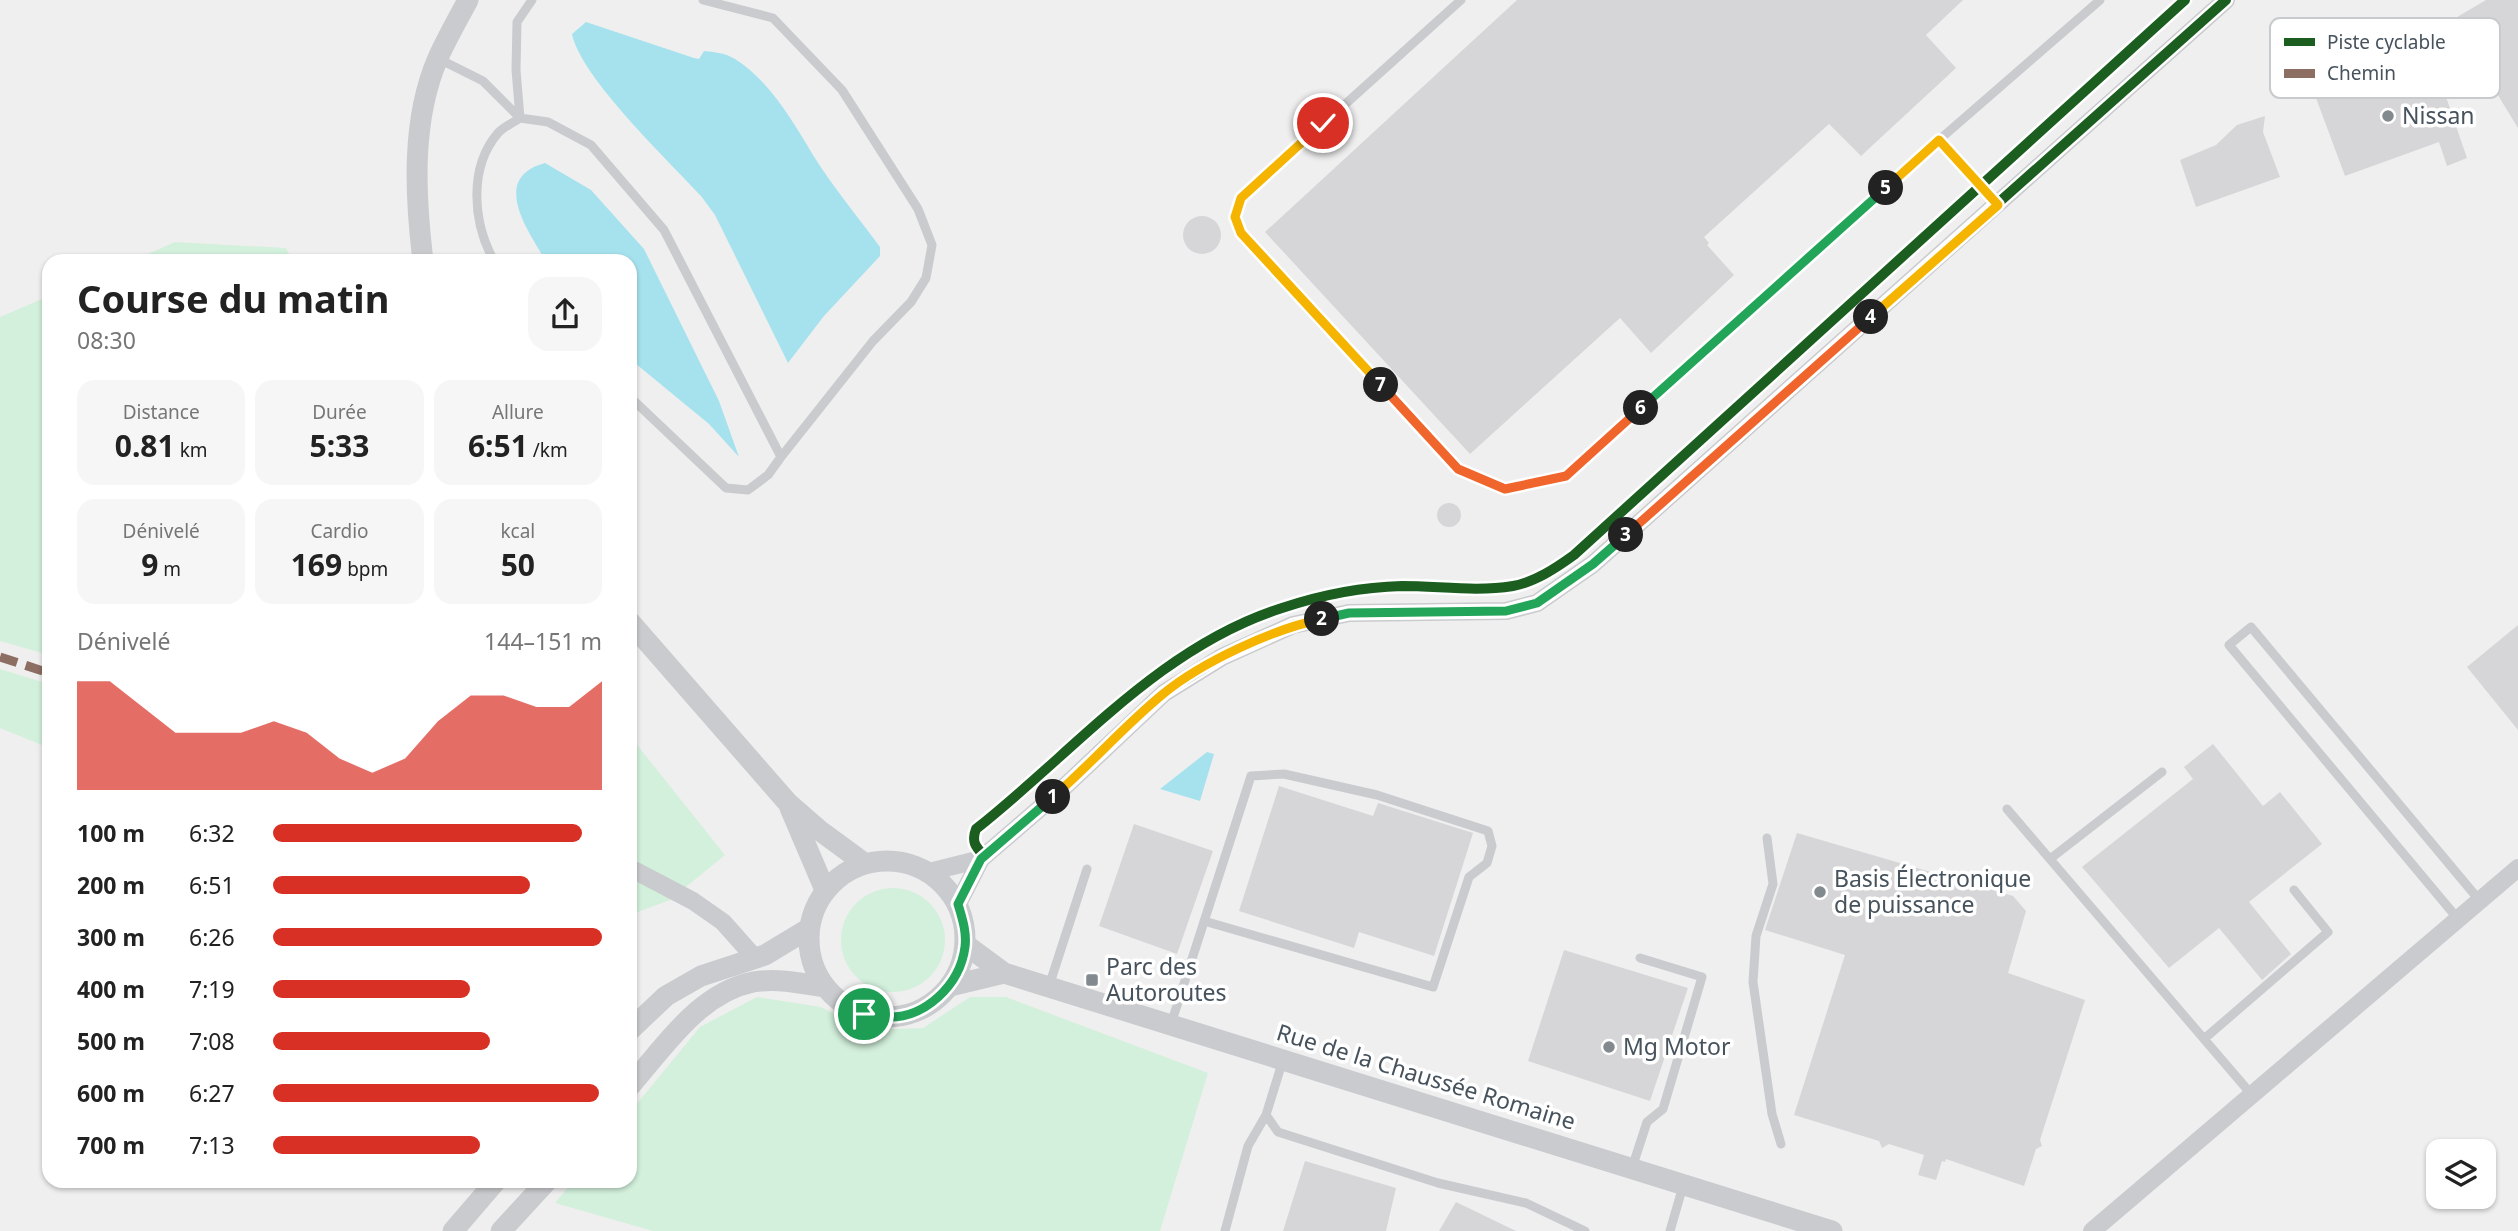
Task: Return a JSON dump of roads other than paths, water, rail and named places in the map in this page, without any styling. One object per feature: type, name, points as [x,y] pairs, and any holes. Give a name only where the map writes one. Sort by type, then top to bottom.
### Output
[{"type":"street","points":[[422,254],[416,191],[424,111],[438,58],[468,0]]},
{"type":"street","points":[[958,904],[981,859],[1061,790],[1164,693],[1222,657],[1293,625],[1349,613],[1506,611],[1537,603],[1593,564],[2226,0]]},
{"type":"street","points":[[637,630],[788,803],[864,863]]},
{"type":"street","points":[[788,803],[825,890]]},
{"type":"street","points":[[929,872],[981,859]]},
{"type":"street","points":[[898,861],[929,872],[947,887],[958,904],[964,924],[966,945],[962,965],[950,986],[933,1003],[911,1014],[887,1017],[864,1014],[842,1004],[824,987],[808,950],[808,929],[814,908],[825,890],[843,873],[864,863],[898,861]]},
{"type":"street","points":[[2092,1231],[2518,868]]},
{"type":"street","points":[[637,872],[693,901],[723,922],[755,958]]},
{"type":"street","points":[[637,1023],[666,996],[701,976],[775,950],[808,929]]},
{"type":"street","name":"Rue de la Chaussée Romaine","points":[[966,945],[1004,973],[1832,1231]]},
{"type":"street","points":[[950,986],[1004,973]]},
{"type":"street","points":[[637,1078],[702,1005],[723,992],[755,982],[786,981],[824,987]]},
{"type":"street","points":[[637,1043],[654,1058]]},
{"type":"street","points":[[453,1231],[490,1188]]},
{"type":"street","points":[[501,1231],[541,1188]]},
{"type":"lane","points":[[520,118],[516,71],[517,22],[532,0]]},
{"type":"lane","points":[[637,404],[726,488],[748,490],[768,475],[873,341],[911,302],[926,278],[932,245],[918,209],[842,90],[773,18],[703,0]]},
{"type":"lane","points":[[1461,0],[1241,198],[1235,217],[1241,233],[1458,469],[1505,489],[1566,476],[1939,140],[2100,0]]},
{"type":"lane","points":[[438,58],[483,81],[520,118],[548,122],[591,145],[664,230],[781,457]]},
{"type":"lane","points":[[490,254],[475,198],[480,164],[498,132],[520,118]]},
{"type":"lane","points":[[1939,140],[1998,205]]},
{"type":"lane","points":[[2458,919],[2230,645],[2251,627],[2480,901]]},
{"type":"lane","points":[[2050,859],[2162,772]]},
{"type":"lane","points":[[1170,1025],[1251,776],[1284,774],[1351,789],[1488,831],[1492,846],[1486,863],[1469,877],[1433,987],[1204,921]]},
{"type":"lane","points":[[2007,809],[2252,1095]]},
{"type":"lane","points":[[1767,838],[1773,884],[1756,936],[1753,982],[1772,1114],[1780,1144]]},
{"type":"lane","points":[[1048,987],[1087,869]]},
{"type":"lane","points":[[2204,1039],[2328,932],[2294,890]]},
{"type":"lane","points":[[1632,1168],[1647,1122],[1663,1109],[1702,977],[1640,958]]},
{"type":"lane","points":[[1225,1231],[1248,1146],[1266,1115],[1283,1060]]},
{"type":"lane","points":[[1266,1115],[1278,1132],[1438,1183],[1526,1203],[1585,1231]]},
{"type":"lane","points":[[1670,1231],[1683,1184]]},
{"type":"water","points":[[586,22],[694,58],[699,59],[704,51],[724,54],[747,68],[779,102],[829,179],[880,247],[880,256],[824,316],[788,363],[715,215],[591,73],[572,34]]},
{"type":"water","points":[[545,163],[591,190],[644,249],[719,401],[739,457],[709,424],[637,365],[637,254],[542,254],[518,207],[516,193],[519,181],[528,170]]},
{"type":"water","points":[[1207,752],[1214,754],[1200,801],[1160,789]]},
{"type":"place","name":"Nissan","points":[[2388,116]]},
{"type":"place","name":"Basis Électronique de puissance","points":[[1820,892]]},
{"type":"place","name":"Parc des Autoroutes","points":[[1092,980]]},
{"type":"place","name":"Mg Motor","points":[[1609,1047]]}]
